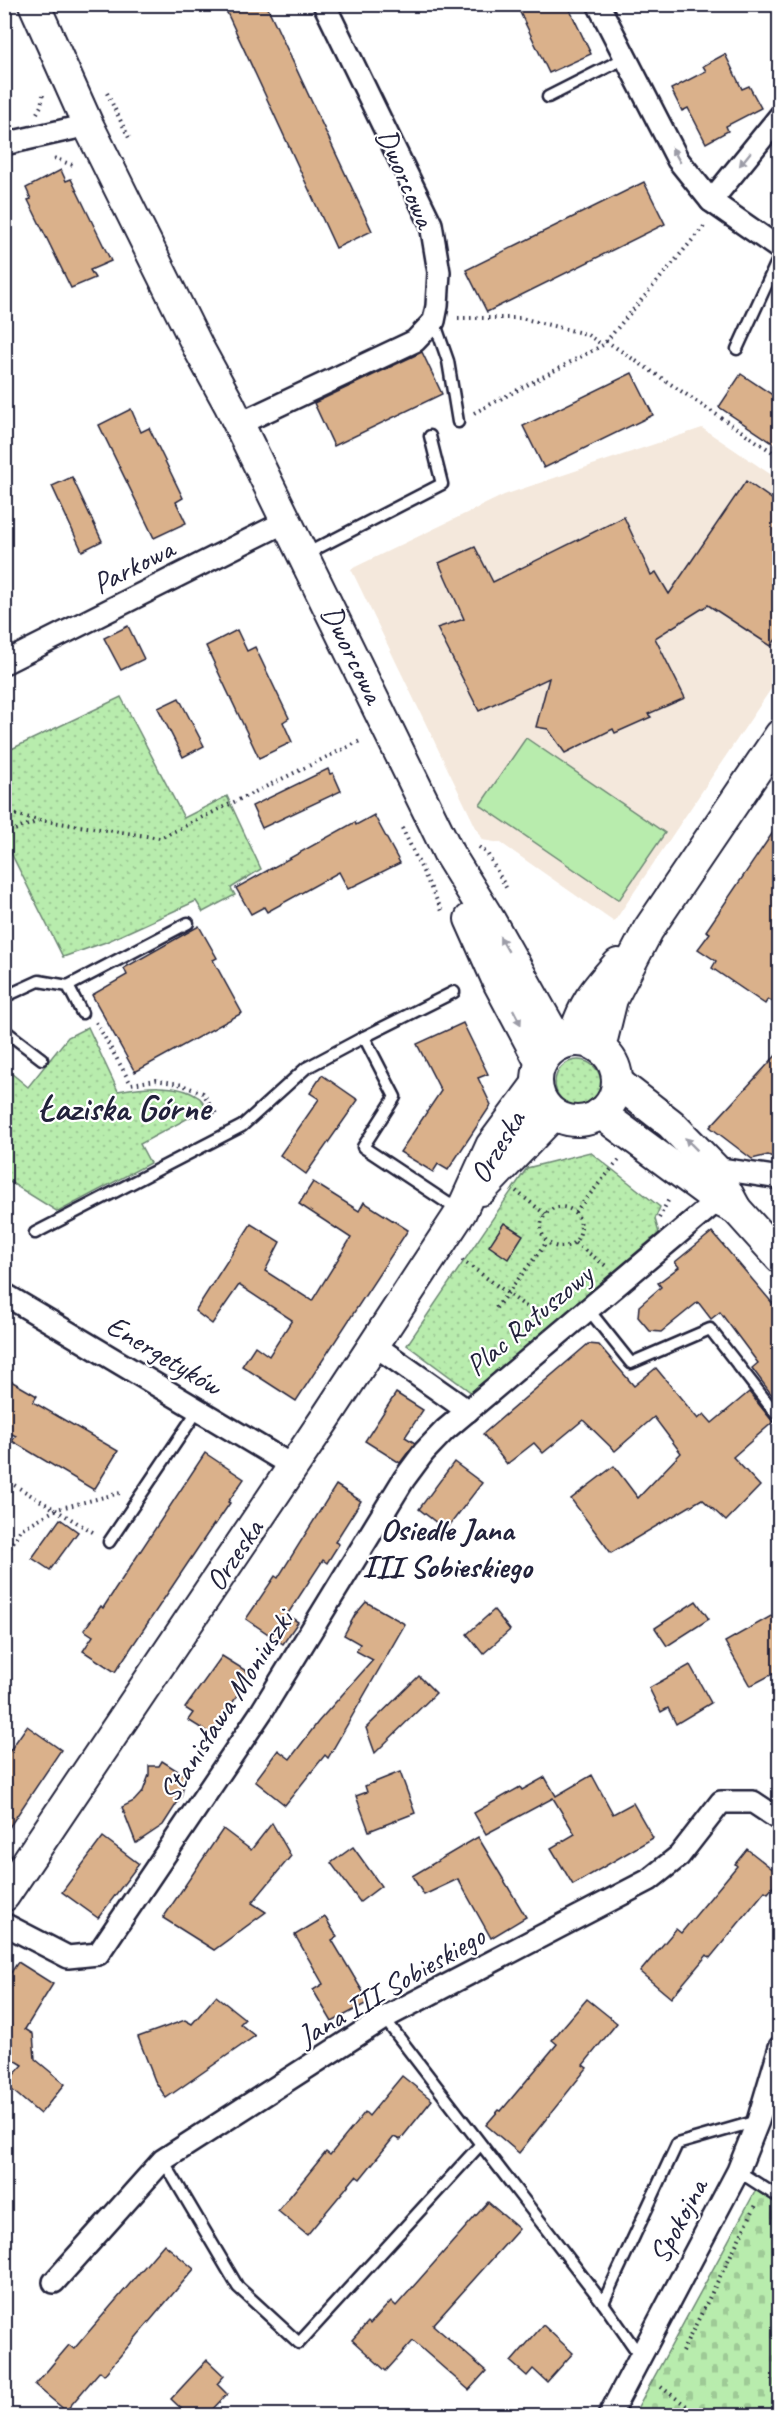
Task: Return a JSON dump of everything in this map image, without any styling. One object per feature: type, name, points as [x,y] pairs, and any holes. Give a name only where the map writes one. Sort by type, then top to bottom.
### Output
[{"type":"street","name":"Dworcowa","points":[[34,4],[88,125],[199,350],[239,424],[304,555],[448,854],[533,995],[562,1056]]},
{"type":"street","name":"Dworcowa","points":[[324,4],[431,224],[439,272],[434,321]]},
{"type":"street","points":[[598,4],[678,160],[716,205],[780,249]]},
{"type":"street","points":[[716,205],[780,116]]},
{"type":"street","points":[[4,144],[88,125]]},
{"type":"street","points":[[239,424],[415,341],[434,321]]},
{"type":"street","name":"Parkowa","points":[[4,663],[287,521]]},
{"type":"street","points":[[562,1056],[609,1057],[615,1069],[617,1082],[612,1099],[600,1113],[586,1120],[569,1120],[554,1114],[542,1101],[562,1056],[578,1021],[590,996],[648,930],[777,744]]},
{"type":"street","name":"Dworcowa","points":[[448,854],[463,904],[496,978],[562,1056]]},
{"type":"street","points":[[562,1056],[612,999],[648,930]]},
{"type":"street","points":[[533,995],[552,1001],[571,1001],[590,996]]},
{"type":"street","name":"Orzeska","points":[[461,1212],[491,1146],[562,1056]]},
{"type":"street","points":[[617,1082],[671,1124],[714,1167],[727,1205]]},
{"type":"street","points":[[600,1113],[727,1205],[780,1258]]},
{"type":"street","name":"Orzeska","points":[[4,1896],[294,1467],[461,1212],[510,1157],[554,1114]]},
{"type":"street","points":[[714,1167],[780,1178]]},
{"type":"street","name":"Plac Ratuszowy","points":[[373,1344],[468,1411],[588,1309],[727,1205]]},
{"type":"street","name":"Energetyków","points":[[4,1294],[294,1467]]},
{"type":"street","name":"Stanisława Moniuszki","points":[[4,1924],[68,1957],[98,1954],[262,1711],[404,1479],[424,1452],[468,1411]]},
{"type":"street","name":"Jana III Sobieskiego","points":[[54,2282],[163,2160],[384,2018],[649,1880],[679,1856],[722,1802],[753,1802],[780,1820]]},
{"type":"street","name":"Spokojna","points":[[609,2415],[738,2170],[758,2121],[780,2047]]},
{"type":"lane","points":[[548,97],[625,58]]},
{"type":"lane","points":[[737,349],[780,255]]},
{"type":"lane","points":[[434,321],[448,361],[458,422]]},
{"type":"lane","points":[[304,555],[442,484],[430,436]]},
{"type":"lane","points":[[4,997],[39,981],[68,986],[188,923]]},
{"type":"lane","points":[[68,986],[82,1013]]},
{"type":"lane","points":[[35,1233],[242,1126],[306,1068],[454,992]]},
{"type":"lane","points":[[4,1030],[42,1059]]},
{"type":"lane","points":[[364,1037],[395,1097],[363,1147],[461,1212]]},
{"type":"lane","points":[[588,1309],[631,1363],[710,1329],[780,1419]]},
{"type":"lane","points":[[109,1542],[198,1410]]},
{"type":"lane","points":[[384,2018],[603,2303],[640,2356]]},
{"type":"lane","points":[[603,2303],[677,2144],[758,2121]]},
{"type":"lane","points":[[163,2160],[238,2287],[299,2343],[480,2145]]},
{"type":"lane","points":[[738,2170],[780,2198]]},
{"type":"path","points":[[27,116],[36,114],[41,106],[42,86]]},
{"type":"path","points":[[458,422],[605,343],[716,205]]},
{"type":"path","points":[[434,321],[462,318],[521,318],[586,334],[605,343],[780,457]]},
{"type":"path","points":[[4,812],[39,820],[160,838],[360,741]]},
{"type":"path","points":[[4,834],[39,820]]},
{"type":"path","points":[[82,1013],[98,1023],[131,1084],[156,1080],[179,1084],[203,1093],[227,1134]]},
{"type":"path","points":[[576,1212],[622,1157]]},
{"type":"path","points":[[508,1185],[545,1214]]},
{"type":"path","points":[[563,1207],[576,1212],[582,1224],[579,1238],[575,1243],[563,1248],[548,1242],[542,1234],[541,1227],[545,1214],[550,1210],[563,1207]]},
{"type":"path","points":[[496,1308],[548,1242]]},
{"type":"path","points":[[575,1243],[608,1268]]},
{"type":"path","points":[[459,1258],[544,1320]]},
{"type":"path","points":[[4,1479],[109,1542]]},
{"type":"path","points":[[4,1558],[21,1529],[57,1509],[146,1486]]},
{"type":"path","points":[[682,2352],[764,2188]]},
{"type":"path","points":[[660,2387],[700,2415]]},
{"type":"shaded area","points":[[702,428],[779,480],[779,677],[614,922],[501,843],[482,840],[351,569],[504,495]]},
{"type":"green space","points":[[121,697],[184,818],[227,796],[261,869],[231,888],[235,895],[203,912],[196,901],[106,942],[63,957],[5,841],[5,752]]},
{"type":"green space","points":[[526,738],[665,833],[619,900],[480,805]]},
{"type":"green space","points":[[88,1027],[118,1091],[170,1087],[189,1092],[199,1098],[207,1108],[140,1144],[150,1163],[58,1212],[5,1179],[5,1068],[28,1087],[68,1037]]},
{"type":"green space","points":[[578,1060],[594,1067],[601,1083],[594,1099],[578,1106],[562,1099],[555,1083],[562,1067]]},
{"type":"green space","points":[[590,1152],[660,1207],[655,1219],[659,1233],[472,1393],[407,1345],[527,1168]]},
{"type":"green space","points":[[757,2188],[779,2203],[779,2415],[633,2416]]},
{"type":"building","points":[[223,4],[266,4],[372,231],[336,248]]},
{"type":"building","points":[[516,4],[567,4],[591,54],[549,73]]},
{"type":"building","points":[[725,54],[742,89],[749,86],[761,108],[726,126],[728,131],[706,143],[688,108],[682,111],[671,89],[706,71],[703,66]]},
{"type":"building","points":[[61,170],[66,181],[71,179],[111,261],[90,270],[95,278],[71,288],[28,200],[31,199],[26,188]]},
{"type":"building","points":[[644,182],[665,224],[487,312],[466,270]]},
{"type":"building","points":[[422,352],[442,394],[334,446],[314,403]]},
{"type":"building","points":[[632,373],[653,415],[544,468],[523,426]]},
{"type":"building","points":[[741,374],[780,400],[780,448],[719,407]]},
{"type":"building","points":[[131,409],[141,432],[149,428],[183,498],[176,502],[186,523],[154,538],[99,425]]},
{"type":"building","points":[[72,477],[102,541],[82,551],[52,486]]},
{"type":"building","points":[[746,481],[780,505],[780,634],[771,646],[708,605],[655,638],[685,698],[648,714],[651,717],[615,733],[613,729],[565,753],[548,729],[536,727],[549,678],[479,711],[437,628],[464,619],[439,563],[475,547],[493,582],[624,517],[651,575],[656,572],[669,594]]},
{"type":"building","points":[[128,626],[144,659],[121,670],[104,638]]},
{"type":"building","points":[[237,630],[247,651],[255,647],[289,718],[283,722],[292,742],[259,758],[206,646]]},
{"type":"building","points":[[179,698],[204,746],[183,757],[158,708]]},
{"type":"building","points":[[328,769],[330,774],[333,773],[341,791],[262,828],[252,806]]},
{"type":"building","points":[[374,815],[400,863],[348,889],[339,872],[267,912],[264,907],[251,914],[236,888],[355,822],[356,825]]},
{"type":"building","points":[[780,822],[780,1006],[768,999],[765,1004],[712,968],[716,961],[698,949],[710,933],[706,931]]},
{"type":"building","points":[[199,926],[217,958],[213,960],[242,1013],[135,1072],[92,995],[127,975],[124,968]]},
{"type":"building","points":[[463,1023],[488,1074],[478,1078],[491,1105],[448,1170],[438,1164],[433,1172],[400,1152],[441,1091],[417,1044]]},
{"type":"building","points":[[780,1051],[780,1160],[768,1155],[752,1159],[710,1127]]},
{"type":"building","points":[[322,1075],[358,1100],[306,1174],[280,1155],[319,1099],[310,1093]]},
{"type":"building","points":[[313,1182],[359,1211],[364,1202],[408,1230],[296,1401],[242,1366],[255,1346],[269,1356],[292,1320],[239,1285],[212,1324],[195,1311],[251,1224],[280,1242],[265,1271],[312,1301],[351,1238],[299,1204]]},
{"type":"building","points":[[504,1223],[523,1235],[508,1259],[489,1246]]},
{"type":"building","points":[[712,1232],[780,1312],[780,1406],[752,1368],[758,1363],[720,1312],[711,1319],[698,1302],[661,1332],[650,1331],[638,1317],[639,1306],[661,1287],[658,1283],[679,1267],[675,1262]]},
{"type":"building","points":[[588,1344],[599,1345],[634,1386],[656,1368],[698,1419],[704,1414],[712,1423],[749,1392],[773,1422],[733,1457],[760,1486],[726,1521],[702,1499],[611,1553],[571,1499],[614,1466],[638,1498],[681,1453],[654,1417],[615,1451],[583,1420],[543,1453],[534,1443],[507,1464],[483,1434]]},
{"type":"building","points":[[4,1377],[37,1396],[33,1402],[118,1451],[94,1490],[12,1441],[16,1436],[4,1430]]},
{"type":"building","points":[[396,1393],[423,1410],[405,1437],[415,1443],[400,1463],[365,1441]]},
{"type":"building","points":[[205,1453],[244,1479],[115,1672],[83,1651],[93,1636],[84,1630],[101,1606],[103,1608]]},
{"type":"building","points":[[454,1462],[482,1483],[446,1530],[419,1509]]},
{"type":"building","points":[[336,1485],[361,1501],[335,1542],[339,1544],[327,1563],[323,1560],[287,1615],[298,1622],[283,1644],[246,1619],[275,1576],[278,1578]]},
{"type":"building","points":[[60,1519],[78,1532],[50,1570],[32,1558]]},
{"type":"building","points":[[696,1601],[709,1619],[667,1646],[655,1628]]},
{"type":"building","points":[[366,1602],[405,1624],[328,1758],[325,1755],[285,1805],[255,1781],[278,1750],[290,1759],[318,1722],[373,1660],[356,1651],[360,1644],[344,1635],[355,1615]]},
{"type":"building","points":[[494,1610],[510,1630],[483,1654],[467,1634]]},
{"type":"building","points":[[780,1611],[780,1670],[750,1686],[725,1642]]},
{"type":"building","points":[[222,1656],[251,1674],[212,1735],[188,1720],[193,1713],[185,1708]]},
{"type":"building","points":[[690,1665],[711,1703],[676,1724],[668,1708],[661,1712],[649,1688]]},
{"type":"building","points":[[419,1676],[436,1693],[375,1753],[366,1728]]},
{"type":"building","points":[[27,1726],[61,1750],[4,1835],[4,1759]]},
{"type":"building","points":[[162,1761],[186,1776],[181,1797],[163,1825],[136,1843],[122,1807],[134,1801],[143,1791],[149,1775],[149,1766],[159,1766]]},
{"type":"building","points":[[400,1772],[415,1813],[369,1831],[356,1796],[367,1792],[365,1786]]},
{"type":"building","points":[[592,1775],[613,1814],[633,1803],[653,1838],[573,1885],[551,1848],[575,1834],[553,1798],[486,1834],[474,1813],[520,1787],[522,1790],[545,1777],[556,1796]]},
{"type":"building","points":[[272,1823],[291,1856],[252,1903],[266,1912],[214,1950],[163,1918],[223,1829],[251,1850]]},
{"type":"building","points":[[103,1837],[139,1864],[98,1918],[62,1892]]},
{"type":"building","points":[[478,1837],[526,1917],[491,1938],[458,1879],[424,1895],[412,1876]]},
{"type":"building","points":[[353,1847],[381,1886],[360,1902],[331,1863]]},
{"type":"building","points":[[747,1849],[780,1875],[780,1879],[768,1893],[765,1891],[710,1958],[707,1955],[671,1998],[640,1972],[676,1929],[681,1933],[737,1866],[735,1864]]},
{"type":"building","points":[[325,1917],[337,1937],[332,1940],[369,2002],[332,2022],[313,1990],[323,1984],[295,1935]]},
{"type":"building","points":[[18,1962],[53,1984],[25,2029],[33,2034],[35,2059],[65,2084],[40,2114],[5,2084],[23,2065],[8,2056],[4,2062],[4,1983]]},
{"type":"building","points":[[216,1996],[245,2019],[240,2024],[255,2036],[166,2098],[155,2081],[138,2037],[185,2020],[192,2024]]},
{"type":"building","points":[[587,1999],[617,2023],[583,2065],[587,2068],[519,2153],[486,2125],[499,2110],[501,2111],[557,2044],[552,2040]]},
{"type":"building","points":[[402,2076],[432,2100],[400,2140],[394,2137],[360,2179],[356,2176],[307,2235],[278,2211],[326,2152],[330,2155],[365,2112],[369,2116]]},
{"type":"building","points":[[488,2202],[519,2229],[433,2325],[486,2371],[469,2390],[413,2341],[386,2371],[352,2340],[391,2301],[396,2306]]},
{"type":"building","points":[[164,2244],[194,2269],[104,2375],[100,2371],[66,2411],[35,2385],[69,2345],[74,2349]]},
{"type":"building","points":[[543,2325],[573,2353],[547,2382],[533,2369],[527,2376],[511,2362]]},
{"type":"building","points":[[207,2360],[224,2376],[217,2384],[227,2394],[207,2415],[188,2415],[171,2399]]},
{"type":"district","name":"Łaziska Górne","points":[[124,1108]]},
{"type":"district","name":"Osiedle Jana III Sobieskiego","points":[[447,1548]]}]
